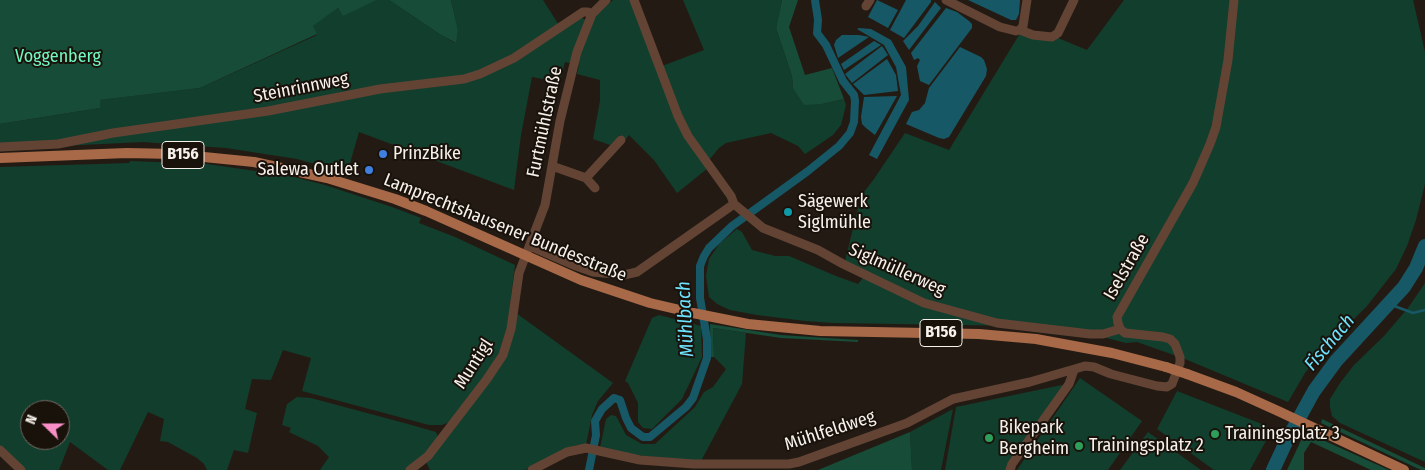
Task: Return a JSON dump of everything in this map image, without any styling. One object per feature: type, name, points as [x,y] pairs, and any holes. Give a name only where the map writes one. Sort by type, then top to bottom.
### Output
[{"type":"main road","name":"Lamprechtshausener Bundesstraße","points":[[0,158],[112,153],[199,156],[254,162],[291,169],[362,188],[426,211],[581,280],[619,293],[693,313],[756,325],[820,331],[979,334],[1036,339],[1112,353],[1187,374],[1236,392],[1404,470]]},
{"type":"street","name":"Furtmühlstraße","points":[[526,256],[545,204],[570,76],[585,29],[592,14],[606,0]]},
{"type":"street","name":"Siglmüllerweg","points":[[634,0],[678,116],[688,136],[731,196],[734,204],[763,228],[818,250],[902,293],[943,309],[997,323],[1058,331],[1103,334],[1120,329]]},
{"type":"street","points":[[946,0],[1011,31],[1020,30],[1033,35],[1052,37],[1058,33],[1074,0]]},
{"type":"street","points":[[1020,30],[1023,26],[1027,0]]},
{"type":"street","name":"Iselstraße","points":[[1074,370],[1085,366],[1094,367],[1111,374],[1157,386],[1167,387],[1172,384],[1180,363],[1180,357],[1175,344],[1170,339],[1162,337],[1125,333],[1120,329],[1117,317],[1193,183],[1210,144],[1216,127],[1228,60],[1234,0]]},
{"type":"street","name":"Steinrinnweg","points":[[0,147],[58,144],[113,133],[268,111],[380,88],[464,79],[480,74],[514,58],[583,12],[592,14]]},
{"type":"street","points":[[586,178],[621,140]]},
{"type":"street","points":[[552,166],[586,178],[595,188]]},
{"type":"street","points":[[530,246],[593,272],[631,274],[646,266],[734,204]]},
{"type":"street","name":"Muntigl","points":[[410,470],[428,456],[488,379],[503,355],[511,329],[519,273],[526,256]]},
{"type":"street","points":[[1010,470],[1012,464],[1069,384],[1074,370]]},
{"type":"street","name":"Mühlfeldweg","points":[[532,470],[567,452],[586,448],[640,460],[694,464],[789,464],[907,423],[953,399],[1017,386],[1074,370]]},
{"type":"street","points":[[0,450],[22,470]]},
{"type":"green space","name":"Voggenberg","points":[[0,0],[377,0],[343,16],[338,8],[313,26],[317,34],[200,88],[100,100],[100,108],[0,124]]},
{"type":"green space","points":[[377,0],[389,0],[455,43],[458,30],[451,0],[543,0],[562,30],[581,17],[591,24],[598,13],[613,0],[630,0],[657,68],[704,50],[683,0],[782,0],[776,28],[792,76],[793,88],[822,104],[844,99],[846,105],[841,125],[833,135],[805,154],[798,146],[771,133],[726,143],[709,160],[708,168],[677,193],[654,160],[629,135],[626,139],[620,135],[610,145],[593,139],[600,101],[600,80],[577,74],[579,65],[565,62],[560,82],[532,77],[521,135],[514,190],[359,132],[346,177],[339,175],[333,169],[297,159],[226,148],[143,142],[0,149],[0,124],[100,108],[99,100],[200,88],[317,35],[312,26],[338,8],[343,15]]},
{"type":"green space","points":[[389,0],[451,0],[458,30],[456,43],[441,35]]},
{"type":"green space","points":[[782,0],[798,0],[789,27],[805,75],[832,68],[844,99],[822,104],[804,105],[793,88],[792,76],[776,28]]},
{"type":"green space","points":[[1124,0],[1413,0],[1425,52],[1425,184],[1416,220],[1396,269],[1367,306],[1324,349],[1305,373],[1288,402],[1185,359],[1137,342],[1126,343],[1087,333],[1023,326],[805,321],[730,310],[717,304],[709,297],[706,276],[709,259],[720,243],[737,229],[742,232],[752,250],[775,256],[789,256],[858,284],[867,273],[845,261],[858,208],[864,192],[905,133],[949,150],[1019,35],[1058,38],[1087,50]]},
{"type":"green space","points":[[130,161],[207,164],[290,176],[325,185],[421,218],[419,223],[455,237],[515,265],[507,330],[498,358],[452,421],[442,425],[429,425],[302,391],[311,358],[283,350],[271,380],[252,379],[245,409],[257,413],[248,453],[234,450],[227,470],[207,470],[204,464],[197,458],[168,442],[160,441],[164,419],[148,412],[120,470],[108,470],[70,442],[70,400],[20,400],[20,450],[67,450],[59,470],[25,470],[0,447],[0,167],[129,163]]},
{"type":"green space","points":[[1425,283],[1425,462],[1340,423],[1332,416],[1330,399],[1354,365],[1384,336],[1408,308]]},
{"type":"green space","points":[[516,313],[613,383],[598,401],[592,415],[586,445],[577,445],[566,449],[525,470],[430,470],[426,462],[495,372]]},
{"type":"green space","points":[[659,315],[701,326],[702,357],[682,399],[652,429],[643,428],[638,422],[638,403],[628,383],[625,381],[652,318]]},
{"type":"green space","points":[[710,324],[781,335],[858,340],[858,342],[781,338],[713,328],[714,357],[711,357]]},
{"type":"green space","points":[[713,328],[746,333],[742,384],[701,461],[634,455],[600,448],[606,419],[611,415],[616,416],[626,435],[642,444],[655,444],[695,407],[704,392],[713,387],[726,369],[714,357]]},
{"type":"green space","name":"Trainingsplatz 2","points":[[1080,378],[1142,421],[1108,470],[1017,470]]},
{"type":"green space","name":"Bikepark Bergheim","points":[[1062,385],[1063,387],[1006,470],[945,470],[956,407]]},
{"type":"green space","name":"Trainingsplatz 3","points":[[1177,391],[1267,426],[1267,439],[1250,470],[1214,470],[1157,429]]},
{"type":"green space","points":[[297,397],[311,398],[408,424],[436,432],[438,437],[425,454],[407,470],[320,470],[329,457],[318,446],[289,432],[291,428],[282,425],[287,404]]},
{"type":"green space","points":[[953,409],[941,470],[912,470],[910,432]]},
{"type":"green space","points":[[1322,419],[1425,468],[1425,470],[1421,470],[1321,423]]},
{"type":"green space","points":[[910,432],[912,470],[818,470]]},
{"type":"green space","points":[[1148,432],[1201,470],[1120,470]]},
{"type":"green space","points":[[1305,432],[1389,470],[1371,470],[1311,442],[1304,453],[1304,470],[1287,470]]},
{"type":"water","points":[[877,0],[898,10],[888,28],[868,17]]},
{"type":"water","points":[[906,0],[931,0],[931,2],[904,38],[890,30]]},
{"type":"water","points":[[968,0],[1020,0],[1019,14],[1016,20],[1011,20]]},
{"type":"water","points":[[935,2],[941,8],[909,50],[903,41],[918,26]]},
{"type":"water","points":[[946,8],[957,12],[969,21],[972,24],[972,28],[929,85],[920,81],[917,66],[920,60],[918,58],[914,60],[911,53]]},
{"type":"water","points":[[857,29],[871,29],[891,40],[906,67],[909,100],[877,159],[869,155],[901,95],[896,67],[884,45]]},
{"type":"water","points":[[842,35],[869,37],[838,58],[834,45],[836,40]]},
{"type":"water","points":[[874,41],[881,45],[844,70],[841,64]]},
{"type":"water","points":[[882,46],[888,55],[852,83],[845,74]]},
{"type":"water","points":[[960,47],[981,57],[987,69],[986,76],[949,137],[939,138],[906,124],[912,112],[919,110],[925,103],[929,88]]},
{"type":"water","points":[[887,59],[896,75],[898,91],[864,95],[853,84]]},
{"type":"water","points":[[897,96],[875,135],[862,124],[861,117],[864,97]]},
{"type":"waterway","name":"Mühlbach","points":[[589,470],[596,435],[595,421],[602,409],[614,398],[620,400],[631,428],[643,437],[650,437],[686,407],[693,398],[707,358],[707,339],[700,298],[700,266],[709,248],[732,226],[839,146],[850,133],[854,122],[854,95],[843,81],[826,45],[817,33],[818,20],[815,0]]},
{"type":"waterway","name":"Fischach","points":[[1273,470],[1314,391],[1336,361],[1404,287],[1416,268],[1425,246]]},
{"type":"waterway","points":[[1389,304],[1413,313],[1425,310]]},
{"type":"place","name":"PrinzBike","points":[[383,154]]},
{"type":"place","name":"Salewa Outlet","points":[[369,170]]},
{"type":"place","name":"Sägewerk Siglmühle","points":[[788,212]]},
{"type":"place","name":"Trainingsplatz 3","points":[[1215,434]]},
{"type":"place","name":"Bikepark Bergheim","points":[[989,438]]},
{"type":"place","name":"Trainingsplatz 2","points":[[1079,446]]}]
